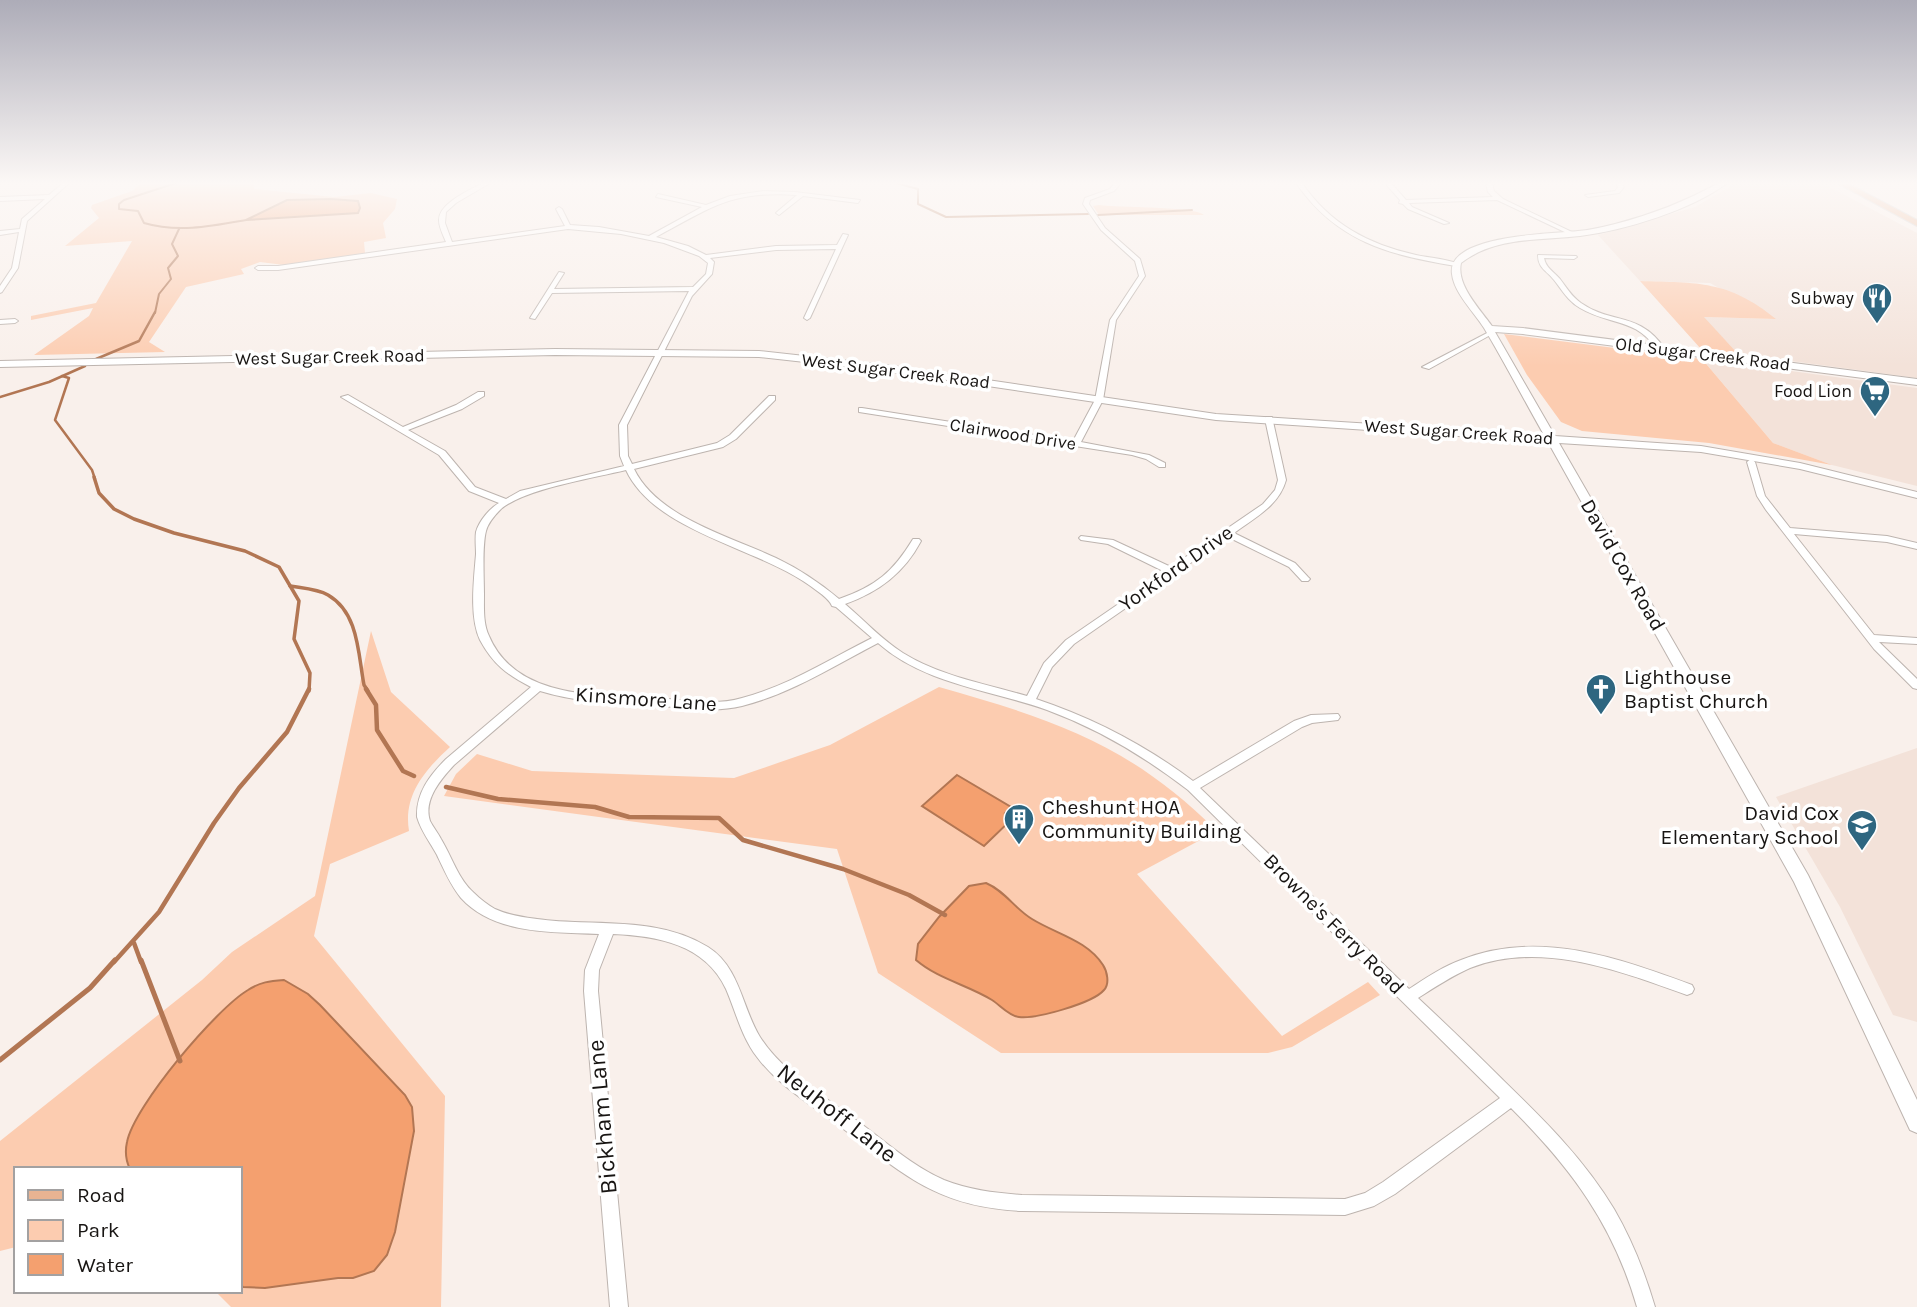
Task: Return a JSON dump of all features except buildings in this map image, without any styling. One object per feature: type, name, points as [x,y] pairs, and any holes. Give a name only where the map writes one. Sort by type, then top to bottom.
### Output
[{"type":"main road","points":[[1456,264],[1474,250],[1491,244]]},
{"type":"main road","name":"David Cox Road","points":[[1456,264],[1458,282],[1490,331],[1802,880],[1917,1123]]},
{"type":"main road","name":"Old Sugar Creek Road","points":[[1490,331],[1661,349],[1917,382]]},
{"type":"main road","name":"West Sugar Creek Road","points":[[0,364],[658,352],[747,354],[819,360],[1193,414],[1627,442],[1693,450],[1780,469],[1819,472]]},
{"type":"main road","name":"West Sugar Creek Road","points":[[1693,450],[1738,454],[1917,495]]},
{"type":"street","points":[[0,291],[15,268],[19,244]]},
{"type":"street","points":[[258,268],[278,268],[442,244]]},
{"type":"street","points":[[627,468],[621,447],[623,425],[658,352],[694,289],[710,271],[711,262],[707,257],[690,247],[674,244]]},
{"type":"street","points":[[807,318],[840,244]]},
{"type":"street","points":[[1076,444],[1099,400],[1113,320],[1142,276],[1138,260],[1120,244]]},
{"type":"street","points":[[1378,244],[1401,253],[1456,264]]},
{"type":"street","points":[[707,257],[776,248],[838,247]]},
{"type":"street","points":[[1574,257],[1540,256],[1543,267],[1553,273],[1579,305],[1644,328],[1654,337],[1661,349]]},
{"type":"street","points":[[2,270],[15,268]]},
{"type":"street","points":[[533,318],[561,273]]},
{"type":"street","points":[[550,291],[694,289]]},
{"type":"street","points":[[0,322],[15,321]]},
{"type":"street","points":[[1426,367],[1490,331]]},
{"type":"street","points":[[402,430],[459,407],[481,394]]},
{"type":"street","points":[[345,397],[448,458],[464,483],[472,489],[506,502]]},
{"type":"street","name":"Kinsmore Lane","points":[[772,398],[733,437],[720,445],[535,489],[506,502],[491,514],[481,531],[480,627],[496,659],[517,676],[539,686],[598,699],[731,704],[764,695],[878,639]]},
{"type":"street","name":"Clairwood Drive","points":[[862,410],[1149,457],[1162,465]]},
{"type":"street","name":"Yorkford Drive","points":[[1030,701],[1048,665],[1060,650],[1266,506],[1279,490],[1281,472],[1269,419]]},
{"type":"street","points":[[1751,462],[1761,496],[1787,531],[1871,638],[1905,676],[1917,685]]},
{"type":"street","name":"Browne's Ferry Road","points":[[627,468],[643,490],[671,513],[705,531],[779,562],[809,581],[898,655],[936,674],[1030,701],[1089,723],[1122,740],[1192,787],[1570,1159],[1602,1202],[1632,1261],[1646,1307]]},
{"type":"street","points":[[1787,531],[1886,539],[1917,546]]},
{"type":"street","points":[[1227,533],[1292,565],[1305,579]]},
{"type":"street","points":[[1084,538],[1110,542],[1171,572]]},
{"type":"street","points":[[836,604],[871,590],[891,577],[906,560],[916,541]]},
{"type":"street","points":[[1871,638],[1917,641]]},
{"type":"street","name":"Neuhoff Lane","points":[[539,686],[450,762],[437,775],[426,797],[424,819],[463,889],[476,903],[517,921],[662,934],[703,950],[719,964],[731,980],[756,1043],[780,1072],[915,1172],[944,1188],[984,1200],[1022,1203],[1345,1207],[1368,1200],[1390,1188],[1511,1099]]},
{"type":"street","points":[[1192,787],[1298,724],[1311,719],[1334,717]]},
{"type":"street","name":"Bickham Lane","points":[[608,929],[592,970],[590,991],[619,1307]]},
{"type":"street","points":[[1408,998],[1451,970],[1474,961],[1501,954],[1530,952],[1587,958],[1626,967],[1687,989]]},
{"type":"shaded area","points":[[1606,244],[1917,244],[1917,378],[1738,354],[1703,317],[1774,319],[1710,283],[1640,281]]},
{"type":"shaded area","points":[[1702,359],[1917,388],[1917,486],[1832,465],[1773,443]]},
{"type":"shaded area","name":"David Cox Elementary School","points":[[1917,748],[1917,1022],[1893,1015],[1840,907],[1776,797]]},
{"type":"green space","points":[[130,244],[364,244],[365,253],[284,265],[260,262],[241,269],[244,274],[186,287],[149,342],[165,352],[34,355],[89,316],[93,308],[31,320],[31,316],[96,303]]},
{"type":"green space","points":[[1640,281],[1679,282],[1727,290],[1759,306],[1776,319],[1704,317],[1738,354],[1701,349]]},
{"type":"green space","points":[[1504,334],[1702,359],[1773,443],[1832,465],[1709,443],[1582,431],[1561,422],[1527,375]]},
{"type":"green space","points":[[371,631],[391,692],[450,747],[418,784],[409,806],[409,831],[330,864],[314,936],[445,1096],[441,1307],[231,1307],[217,1293],[242,1293],[242,1167],[14,1167],[14,1248],[0,1251],[0,1141],[202,980],[232,952],[315,896]]},
{"type":"green space","points":[[939,687],[1055,724],[1121,756],[1185,801],[1217,831],[1137,874],[1282,1036],[1368,982],[1380,995],[1292,1047],[1268,1053],[1001,1053],[878,973],[837,849],[444,796],[456,774],[477,754],[532,771],[734,778],[830,745]]},
{"type":"water","points":[[957,775],[1011,807],[1005,813],[1013,818],[984,846],[922,806]]},
{"type":"water","points":[[986,883],[1032,919],[1089,949],[1106,971],[1104,990],[1089,1000],[1064,1009],[1019,1017],[916,960],[918,944],[939,917],[969,886]]},
{"type":"water","points":[[284,980],[308,994],[405,1095],[412,1107],[414,1131],[395,1232],[387,1255],[374,1271],[353,1278],[265,1288],[243,1287],[242,1167],[129,1167],[126,1145],[133,1126],[160,1083],[217,1017],[252,987],[265,982]]},
{"type":"waterway","points":[[155,313],[159,294],[171,279],[168,268],[178,256],[172,244]]},
{"type":"waterway","points":[[96,359],[139,341],[155,312]]},
{"type":"waterway","points":[[62,376],[85,366]]},
{"type":"waterway","points":[[0,397],[62,376]]},
{"type":"waterway","points":[[62,376],[69,378],[55,420],[92,470],[95,479]]},
{"type":"waterway","points":[[94,477],[99,493],[114,509],[174,533],[245,551],[279,567],[290,586]]},
{"type":"waterway","points":[[290,586],[324,593],[346,612],[355,635],[364,685],[368,691]]},
{"type":"waterway","points":[[290,586],[299,601],[294,639],[310,673],[309,691]]},
{"type":"waterway","points":[[114,962],[159,912],[214,823],[239,788],[287,732],[309,689]]},
{"type":"waterway","points":[[366,689],[376,705],[377,730],[403,771],[414,776]]},
{"type":"waterway","points":[[446,787],[498,799],[595,807],[629,817],[719,818],[743,840],[843,869],[909,895],[945,915]]},
{"type":"waterway","points":[[134,943],[141,962]]},
{"type":"waterway","points":[[0,1060],[90,988],[115,960]]},
{"type":"waterway","points":[[141,960],[180,1061]]},
{"type":"place","name":"Subway","points":[[1877,325]]},
{"type":"place","name":"Food Lion","points":[[1875,418]]},
{"type":"place","name":"Lighthouse Baptist Church","points":[[1601,716]]},
{"type":"place","name":"Cheshunt HOA Community Building","points":[[1019,846]]},
{"type":"place","name":"David Cox Elementary School","points":[[1862,852]]}]
